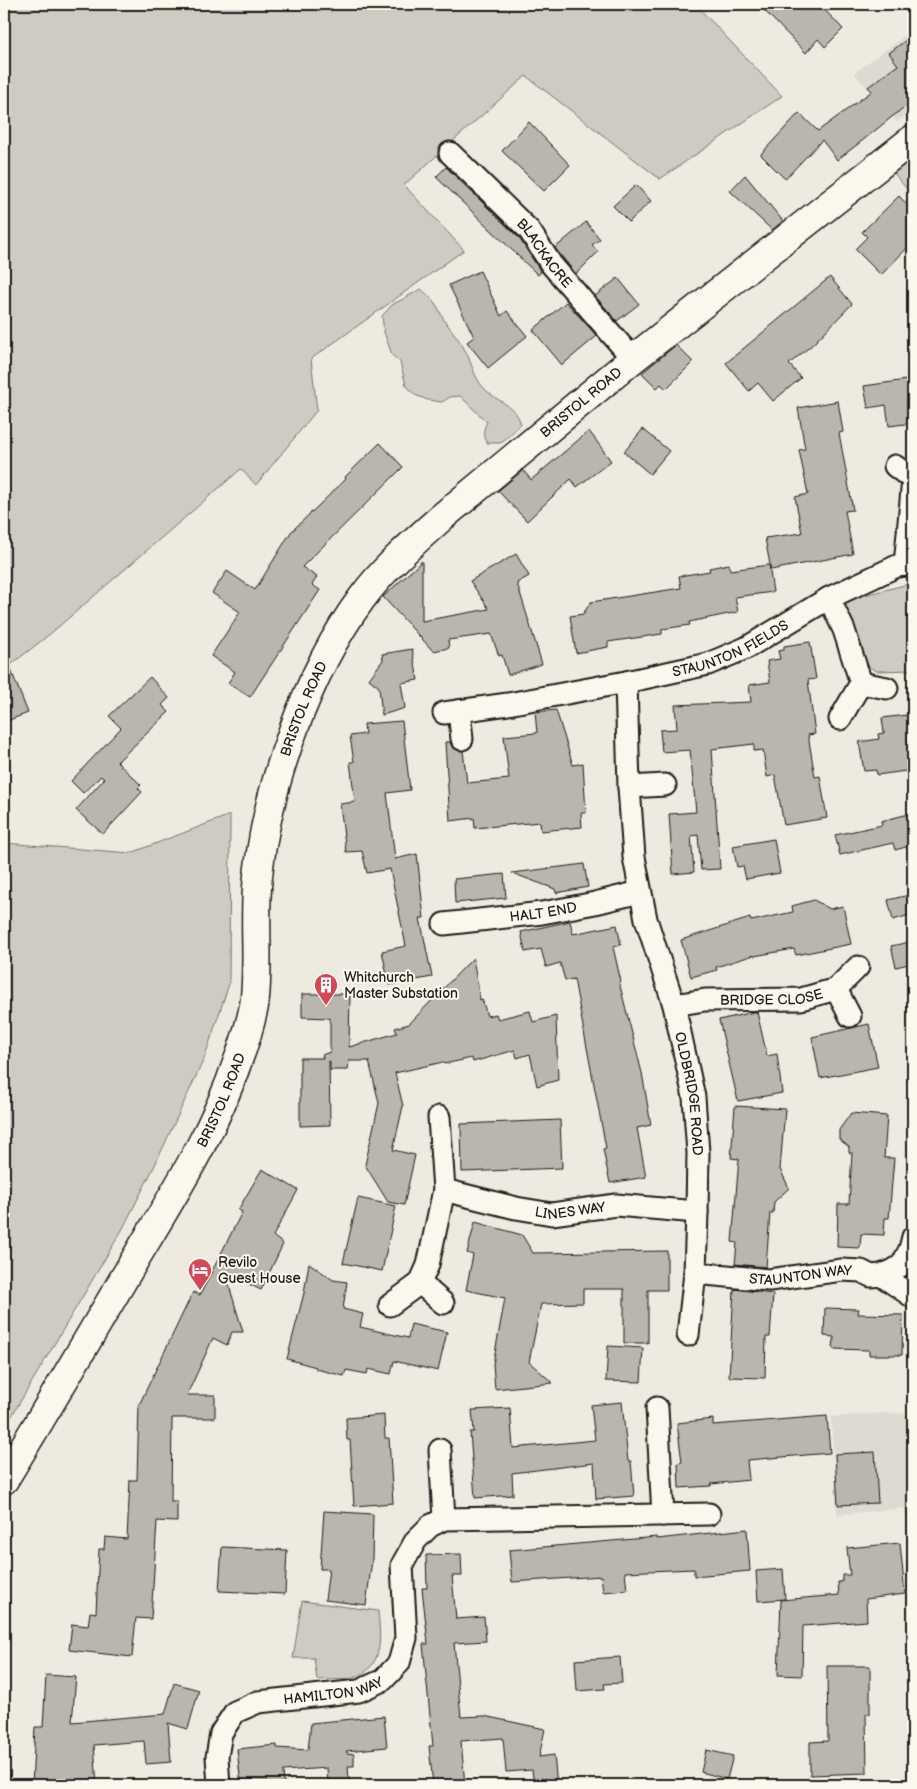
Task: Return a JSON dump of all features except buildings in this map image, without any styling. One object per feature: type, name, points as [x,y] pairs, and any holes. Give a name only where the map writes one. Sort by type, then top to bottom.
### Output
[{"type":"highway","name":"BRISTOL ROAD","points":[[4,1480],[151,1233],[223,1100],[254,1006],[258,878],[266,821],[272,797],[299,718],[345,622],[363,596],[400,556],[442,517],[632,359],[913,139]]},
{"type":"street","name":"BLACKACRE","points":[[450,152],[529,230],[551,264],[632,359]]},
{"type":"street","name":"STAUNTON FIELDS","points":[[462,739],[452,712],[626,682],[708,664],[746,648],[828,598],[897,566],[909,564],[913,479],[895,466]]},
{"type":"street","points":[[828,598],[844,630],[861,683],[840,719]]},
{"type":"street","points":[[626,682],[629,787],[665,785]]},
{"type":"street","points":[[861,683],[887,688]]},
{"type":"street","name":"OLDBRIDGE ROAD","points":[[629,787],[634,857],[640,892],[674,1005],[694,1098],[698,1153],[697,1212],[695,1273],[688,1336]]},
{"type":"street","name":"HALT END","points":[[444,924],[542,913],[640,892]]},
{"type":"street","name":"BRIDGE CLOSE","points":[[674,1005],[705,1000],[801,999],[836,989],[858,967]]},
{"type":"street","points":[[836,989],[850,1016]]},
{"type":"street","points":[[390,1305],[420,1283],[428,1265],[444,1190],[439,1117]]},
{"type":"street","name":"LINES WAY","points":[[444,1190],[516,1208],[552,1214],[616,1205],[697,1212]]},
{"type":"street","points":[[881,1275],[892,1272],[902,1265],[910,1249],[913,1237]]},
{"type":"street","name":"STAUNTON WAY","points":[[695,1273],[769,1280],[842,1270],[861,1271],[871,1276],[881,1275]]},
{"type":"street","points":[[881,1275],[913,1297]]},
{"type":"street","points":[[420,1283],[444,1303]]},
{"type":"street","points":[[657,1408],[663,1515]]},
{"type":"street","points":[[440,1450],[444,1519],[709,1514]]},
{"type":"street","name":"HAMILTON WAY","points":[[219,1785],[216,1757],[221,1733],[235,1712],[258,1702],[359,1691],[383,1680],[399,1663],[406,1638],[402,1565],[416,1540],[430,1526],[444,1519]]},
{"type":"shaded area","points":[[4,4],[695,4],[782,96],[660,179],[526,76],[404,185],[464,250],[311,359],[317,410],[256,485],[241,469],[50,634],[4,670]]},
{"type":"shaded area","points":[[913,30],[913,111],[897,122],[854,73]]},
{"type":"shaded area","points":[[913,161],[913,197],[894,173],[907,162]]},
{"type":"shaded area","points":[[421,289],[438,307],[444,320],[461,343],[480,383],[488,392],[510,407],[518,417],[521,424],[501,443],[487,443],[484,432],[487,422],[460,396],[450,397],[442,402],[428,400],[415,395],[406,385],[400,362],[392,355],[384,332],[382,316],[392,305]]},
{"type":"shaded area","points":[[913,583],[913,670],[877,671],[865,665],[844,608],[852,598]]},
{"type":"shaded area","points":[[230,815],[229,984],[204,1059],[154,1167],[122,1230],[4,1429],[4,843],[131,853]]},
{"type":"shaded area","points":[[885,1413],[913,1414],[913,1519],[906,1519],[904,1508],[837,1515],[831,1417]]},
{"type":"shaded area","points":[[302,1601],[378,1611],[379,1649],[372,1665],[365,1672],[352,1678],[317,1680],[314,1658],[293,1658]]},
{"type":"place","name":"Whitchurch Master Substation","points":[[326,1006]]},
{"type":"place","name":"Revilo Guest House","points":[[200,1291]]}]
